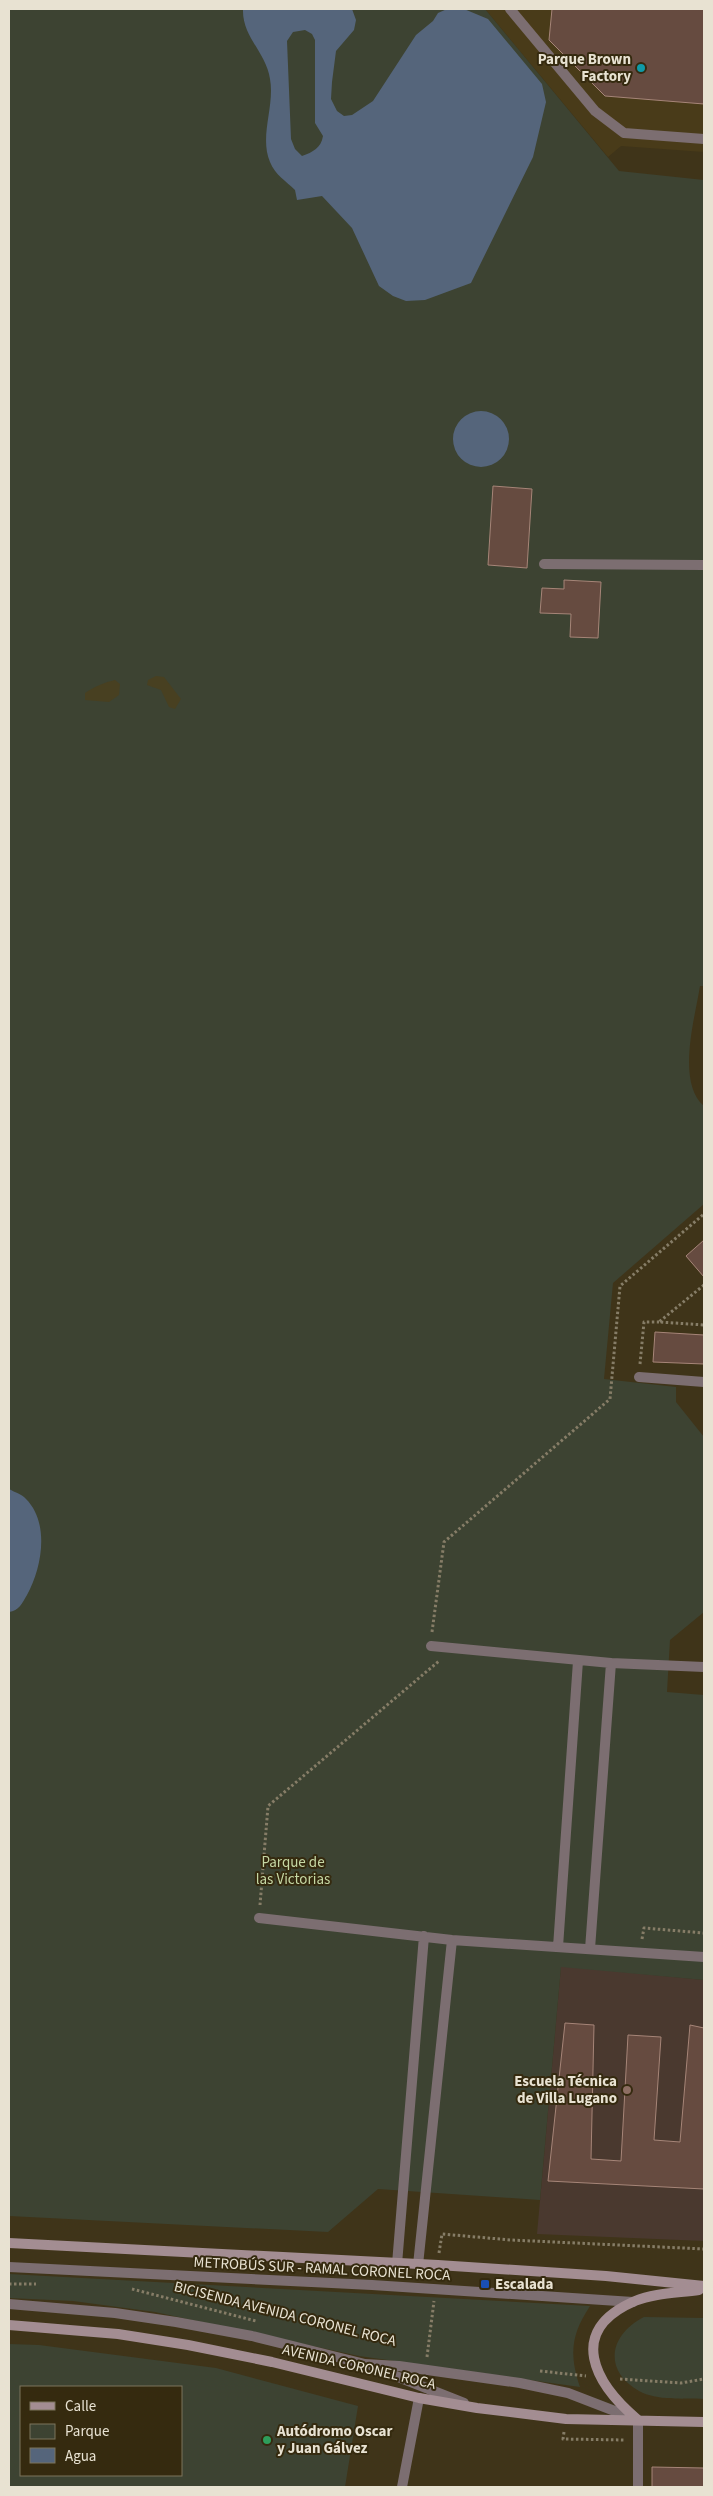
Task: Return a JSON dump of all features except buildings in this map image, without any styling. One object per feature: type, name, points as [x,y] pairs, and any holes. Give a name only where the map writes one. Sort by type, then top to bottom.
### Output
[{"type":"main road","points":[[9,2244],[606,2276],[704,2288]]},
{"type":"main road","points":[[638,2420],[611,2394],[594,2363],[594,2343],[599,2329],[609,2318],[633,2302],[647,2297],[704,2288]]},
{"type":"main road","name":"AVENIDA CORONEL ROCA","points":[[9,2325],[118,2334],[188,2345],[272,2362],[419,2398],[477,2408],[566,2419],[704,2422]]},
{"type":"lane","points":[[510,9],[595,111],[624,133],[704,139]]},
{"type":"lane","points":[[544,564],[704,566]]},
{"type":"lane","points":[[639,1377],[704,1382]]},
{"type":"lane","points":[[431,1646],[578,1661],[704,1667]]},
{"type":"lane","points":[[558,1947],[578,1661]]},
{"type":"lane","points":[[590,1949],[611,1663]]},
{"type":"lane","points":[[259,1918],[452,1940],[704,1956]]},
{"type":"lane","points":[[397,2264],[424,1936]]},
{"type":"lane","points":[[418,2265],[452,1940]]},
{"type":"lane","name":"METROBÚS SUR - RAMAL CORONEL ROCA","points":[[9,2267],[372,2285],[436,2291],[633,2302]]},
{"type":"lane","points":[[9,2304],[115,2313],[252,2336],[365,2364],[477,2408]]},
{"type":"lane","points":[[365,2364],[448,2372],[568,2393],[638,2420],[638,2487]]},
{"type":"lane","points":[[402,2487],[419,2398]]},
{"type":"path","points":[[431,1646],[444,1542],[610,1399],[620,1286],[704,1214]]},
{"type":"path","points":[[659,1322],[704,1285]]},
{"type":"path","points":[[639,1377],[644,1322],[704,1326]]},
{"type":"path","points":[[259,1918],[268,1806],[453,1648]]},
{"type":"path","points":[[640,1952],[644,1928],[704,1933]]},
{"type":"path","points":[[442,2234],[511,2240],[704,2249]]},
{"type":"path","points":[[9,2284],[37,2284]]},
{"type":"path","name":"BICISENDA AVENIDA CORONEL ROCA","points":[[123,2288],[266,2323]]},
{"type":"path","points":[[426,2358],[436,2291]]},
{"type":"path","points":[[417,2357],[436,2359]]},
{"type":"path","points":[[532,2370],[601,2378],[681,2383],[704,2379]]},
{"type":"shaded area","name":"Parque Brown Factory","points":[[485,9],[704,9],[704,152],[621,146],[608,157]]},
{"type":"shaded area","name":"Escuela Técnica de Villa Lugano","points":[[561,1966],[704,1980],[704,2241],[537,2234]]},
{"type":"green space","name":"Parque de las Victorias","points":[[9,9],[485,9],[619,171],[704,180],[704,986],[700,986],[692,1032],[689,1066],[691,1082],[696,1095],[704,1106],[704,1204],[613,1283],[604,1379],[676,1387],[676,1402],[704,1437],[704,1612],[670,1640],[667,1692],[704,1695],[704,1980],[561,1967],[540,2200],[378,2189],[328,2232],[9,2216]]},
{"type":"green space","points":[[9,2274],[590,2306],[579,2326],[574,2345],[574,2364],[580,2387],[359,2356],[155,2312],[73,2301],[9,2298]]},
{"type":"green space","points":[[644,2317],[704,2318],[704,2399],[662,2398],[646,2394],[627,2382],[619,2373],[615,2363],[618,2342],[633,2324]]},
{"type":"green space","name":"Autódromo Oscar y Juan Gálvez","points":[[9,2344],[39,2345],[216,2368],[358,2406],[345,2487],[9,2487]]},
{"type":"sand","points":[[156,676],[164,677],[181,699],[175,709],[169,707],[161,690],[147,685],[148,680]]},
{"type":"sand","points":[[115,680],[120,684],[119,695],[109,702],[85,700],[85,693]]},
{"type":"water","points":[[243,9],[352,9],[356,20],[354,30],[336,51],[332,82],[331,99],[337,111],[344,116],[352,115],[373,101],[416,35],[433,21],[438,13],[447,9],[464,9],[488,19],[542,84],[546,102],[533,157],[471,283],[425,300],[406,301],[393,296],[379,286],[352,228],[322,196],[297,200],[295,190],[275,171],[267,152],[266,131],[271,100],[270,79],[268,69],[246,28]],"holes":[[[305,30],[312,34],[315,40],[315,123],[323,136],[316,149],[302,156],[295,149],[291,139],[287,41],[293,32]]]},
{"type":"water","points":[[475,411],[487,411],[497,415],[505,423],[509,439],[505,455],[497,463],[487,467],[475,467],[465,463],[457,455],[453,445],[453,433],[457,423],[465,415]]},
{"type":"water","points":[[9,1489],[24,1497],[34,1509],[41,1533],[41,1546],[37,1572],[27,1595],[18,1608],[9,1612]]},
{"type":"place","name":"Parque Brown Factory","points":[[641,68]]},
{"type":"place","name":"Escuela Técnica de Villa Lugano","points":[[627,2090]]},
{"type":"place","name":"Escalada","points":[[485,2284]]},
{"type":"place","name":"Autódromo Oscar y Juan Gálvez","points":[[267,2440]]}]
